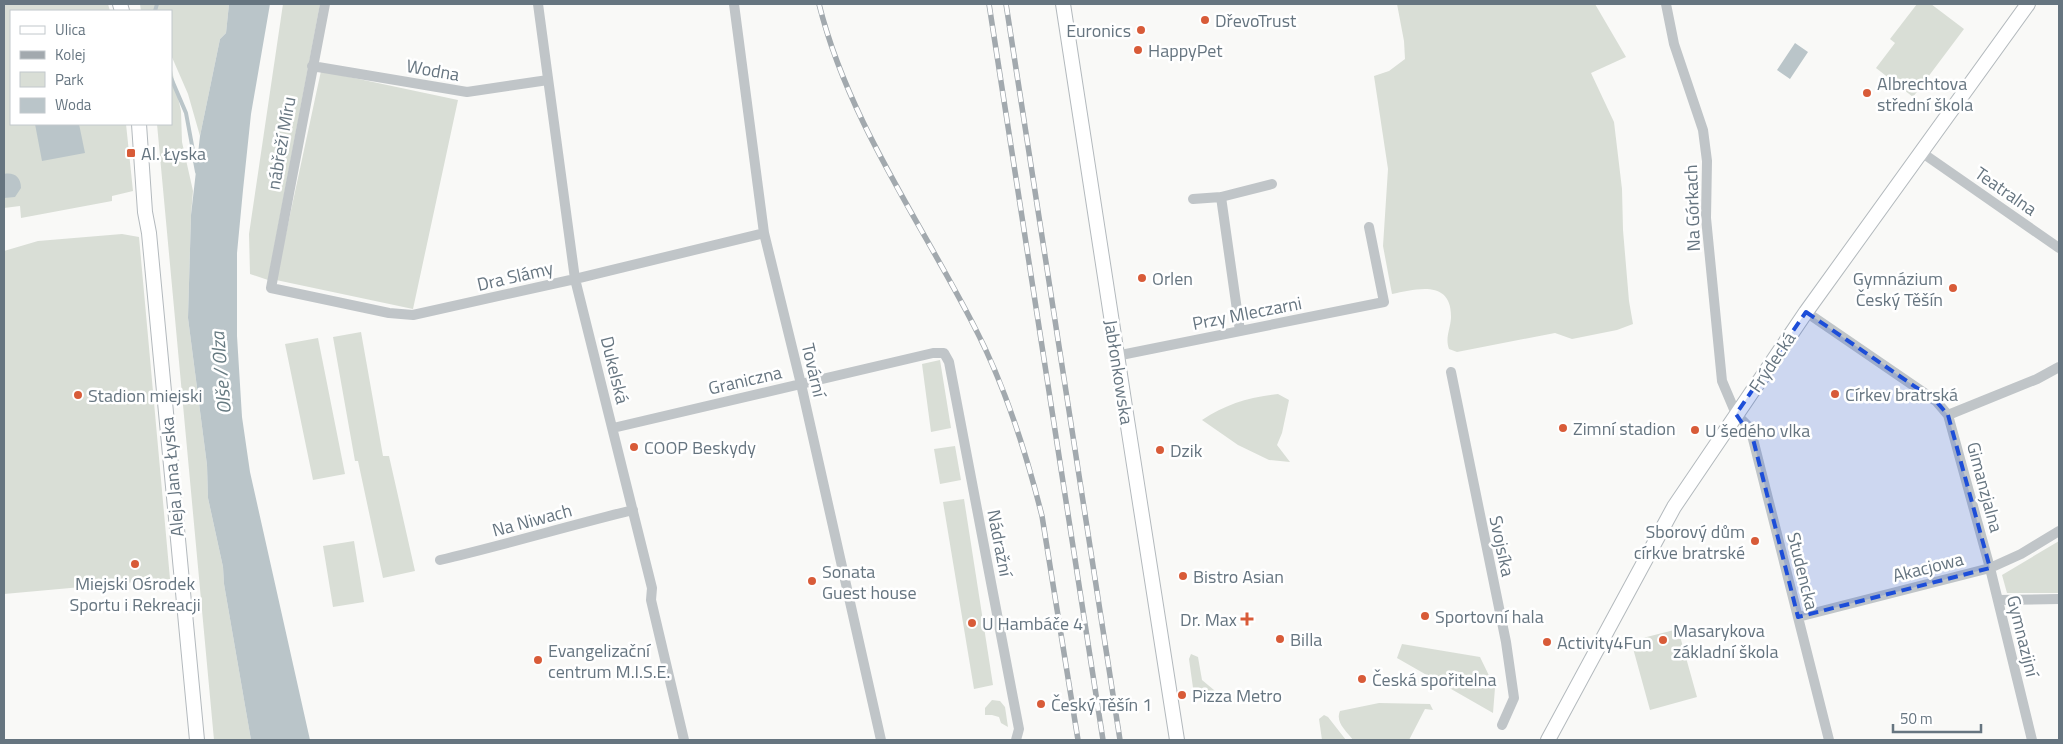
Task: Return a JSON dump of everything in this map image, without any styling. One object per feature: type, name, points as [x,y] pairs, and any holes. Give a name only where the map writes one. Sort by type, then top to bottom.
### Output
[{"type":"main road","name":"Jabłonkowska","points":[[1063,4],[1116,356],[1177,740]]},
{"type":"main road","name":"Frýdecká","points":[[1548,740],[1674,507],[1806,312],[2028,4]]},
{"type":"main road","name":"Aleja Jana Łyska","points":[[138,125],[145,212],[149,233],[198,740]]},
{"type":"street","name":"nábřeží Míru","points":[[271,288],[325,4]]},
{"type":"street","name":"Dukelská","points":[[538,4],[575,279],[652,588],[651,600],[684,740]]},
{"type":"street","name":"Tovární","points":[[734,4],[764,233],[801,384],[881,740]]},
{"type":"street","name":"Na Górkach","points":[[1666,4],[1674,44],[1703,130],[1707,161],[1706,218],[1722,381],[1736,414]]},
{"type":"street","name":"Wodna","points":[[312,66],[467,92],[548,80]]},
{"type":"street","name":"Teatralna","points":[[1921,152],[2059,248]]},
{"type":"street","points":[[1193,198],[1221,197],[1272,184]]},
{"type":"street","points":[[1221,197],[1240,331]]},
{"type":"street","name":"Przy Mleczarni","points":[[1116,356],[1384,302],[1368,227]]},
{"type":"street","name":"Dra Slámy","points":[[271,288],[389,313],[412,315],[575,279],[764,233]]},
{"type":"street","points":[[1806,312],[1936,401],[1948,414],[2037,379],[2059,366]]},
{"type":"street","name":"Graniczna","points":[[613,428],[933,353],[944,353]]},
{"type":"street","name":"Nádražní","points":[[944,353],[949,362],[1019,729],[1016,740]]},
{"type":"street","name":"Svojsíka","points":[[1451,372],[1506,642],[1514,698],[1502,725]]},
{"type":"street","name":"Studencka","points":[[1736,414],[1748,426],[1753,439],[1830,740]]},
{"type":"street","name":"Gimanzjalna","points":[[1948,414],[1990,568]]},
{"type":"street","name":"Na Niwach","points":[[440,560],[516,542],[537,534],[633,510]]},
{"type":"street","name":"Akacjowa","points":[[1798,617],[1990,568],[2021,554],[2059,531]]},
{"type":"street","name":"Gymnazijní","points":[[1990,568],[2032,740]]},
{"type":"street","points":[[1998,600],[2059,599]]},
{"type":"highlighted area","points":[[1806,312],[1936,401],[1948,415],[1990,568],[1798,617],[1753,439],[1736,414]]},
{"type":"green space","points":[[4,4],[108,4],[110,10],[10,10],[10,125],[126,125],[133,191],[112,196],[112,201],[21,218],[20,206],[4,208]]},
{"type":"green space","points":[[140,4],[229,4],[226,33],[220,39],[200,136],[188,94],[172,57],[172,10],[141,10]]},
{"type":"green space","points":[[283,4],[320,4],[268,280],[250,274],[249,234]]},
{"type":"green space","points":[[1397,4],[1595,4],[1626,57],[1591,73],[1614,122],[1622,189],[1623,230],[1629,301],[1633,324],[1617,330],[1572,339],[1555,333],[1457,352],[1449,349],[1448,345],[1451,318],[1450,306],[1446,297],[1439,292],[1422,289],[1392,294],[1383,246],[1388,169],[1374,76],[1389,71],[1405,59],[1404,41]]},
{"type":"green space","points":[[1917,4],[1931,4],[1964,29],[1913,97],[1876,68],[1895,43],[1890,39]]},
{"type":"green space","points":[[172,70],[181,111],[182,142],[193,191],[188,318],[207,465],[208,498],[223,567],[224,584],[251,740],[214,740],[157,125],[172,125]]},
{"type":"green space","points":[[321,71],[458,100],[413,309],[276,280]]},
{"type":"green space","name":"Stadion miejski","points":[[122,234],[139,237],[170,579],[4,594],[4,251],[38,241]]},
{"type":"green space","points":[[361,332],[383,456],[389,456],[415,571],[383,578],[358,461],[355,461],[333,337]]},
{"type":"green space","points":[[318,338],[345,474],[313,480],[285,344]]},
{"type":"green space","points":[[940,360],[951,428],[931,432],[922,364]]},
{"type":"green space","points":[[1278,394],[1289,400],[1282,433],[1277,445],[1290,462],[1269,460],[1238,445],[1202,420],[1238,402]]},
{"type":"green space","points":[[955,446],[961,480],[940,484],[934,449]]},
{"type":"green space","points":[[964,499],[993,685],[974,689],[943,502]]},
{"type":"green space","points":[[354,541],[364,602],[333,607],[323,546]]},
{"type":"green space","points":[[2059,541],[2059,593],[2007,593],[2002,575]]},
{"type":"green space","points":[[1678,629],[1697,697],[1650,710],[1631,641]]},
{"type":"green space","points":[[1402,644],[1480,657],[1495,688],[1493,713],[1397,658]]},
{"type":"green space","points":[[1191,654],[1198,657],[1202,680],[1219,696],[1205,699],[1203,695],[1194,695],[1189,659]]},
{"type":"green space","points":[[992,700],[1000,701],[1005,707],[1008,727],[1001,723],[999,717],[985,715],[985,708]]},
{"type":"green space","points":[[1379,703],[1430,704],[1433,710],[1425,709],[1409,740],[1353,740],[1340,723],[1340,711]]},
{"type":"green space","points":[[1324,715],[1328,717],[1346,740],[1322,740],[1319,719]]},
{"type":"water","name":"Olše / Olza","points":[[229,4],[270,4],[251,114],[243,190],[237,253],[237,336],[242,417],[250,472],[310,740],[251,740],[224,584],[223,567],[208,498],[207,465],[188,318],[191,215],[200,136],[220,39],[226,33]]},
{"type":"water","points":[[1795,43],[1808,52],[1790,79],[1777,70]]},
{"type":"water","points":[[35,125],[79,125],[85,153],[42,161]]},
{"type":"water","points":[[4,174],[14,175],[20,181],[21,188],[15,197],[4,198]]},
{"type":"waterway","points":[[155,10],[157,4]]},
{"type":"waterway","points":[[172,80],[186,113],[197,172]]},
{"type":"railway","points":[[819,4],[832,47],[866,129],[973,324],[995,370],[1013,418],[1042,516],[1078,740]]},
{"type":"railway","points":[[989,4],[1103,740]]},
{"type":"railway","points":[[1006,4],[1120,740]]},
{"type":"place","name":"DřevoTrust","points":[[1205,20]]},
{"type":"place","name":"Euronics","points":[[1141,30]]},
{"type":"place","name":"HappyPet","points":[[1138,50]]},
{"type":"place","name":"Albrechtova střední škola","points":[[1867,93]]},
{"type":"place","name":"Al. Łyska","points":[[131,153]]},
{"type":"place","name":"Orlen","points":[[1142,278]]},
{"type":"place","name":"Gymnázium Český Těšín","points":[[1953,288]]},
{"type":"place","name":"Církev bratrská","points":[[1835,394]]},
{"type":"place","name":"Stadion miejski","points":[[78,395]]},
{"type":"place","name":"Zimní stadion","points":[[1563,428]]},
{"type":"place","name":"U šedého vlka","points":[[1695,430]]},
{"type":"place","name":"COOP Beskydy","points":[[634,447]]},
{"type":"place","name":"Dzik","points":[[1160,450]]},
{"type":"place","name":"Sborový dům církve bratrské","points":[[1755,541]]},
{"type":"place","name":"Miejski Ośrodek Sportu i Rekreacji","points":[[135,564]]},
{"type":"place","name":"Bistro Asian","points":[[1183,576]]},
{"type":"place","name":"Sonata Guest house","points":[[812,581]]},
{"type":"place","name":"Sportovní hala","points":[[1425,616]]},
{"type":"place","name":"Dr. Max","points":[[1247,619]]},
{"type":"place","name":"U Hambáče 4","points":[[972,623]]},
{"type":"place","name":"Billa","points":[[1280,639]]},
{"type":"place","name":"Masarykova základní škola","points":[[1663,640]]},
{"type":"place","name":"Activity4Fun","points":[[1547,642]]},
{"type":"place","name":"Evangelizační centrum M.I.S.E.","points":[[538,660]]},
{"type":"place","name":"Česká spořitelna","points":[[1362,679]]},
{"type":"place","name":"Pizza Metro","points":[[1182,695]]},
{"type":"place","name":"Český Těšín 1","points":[[1041,704]]}]
